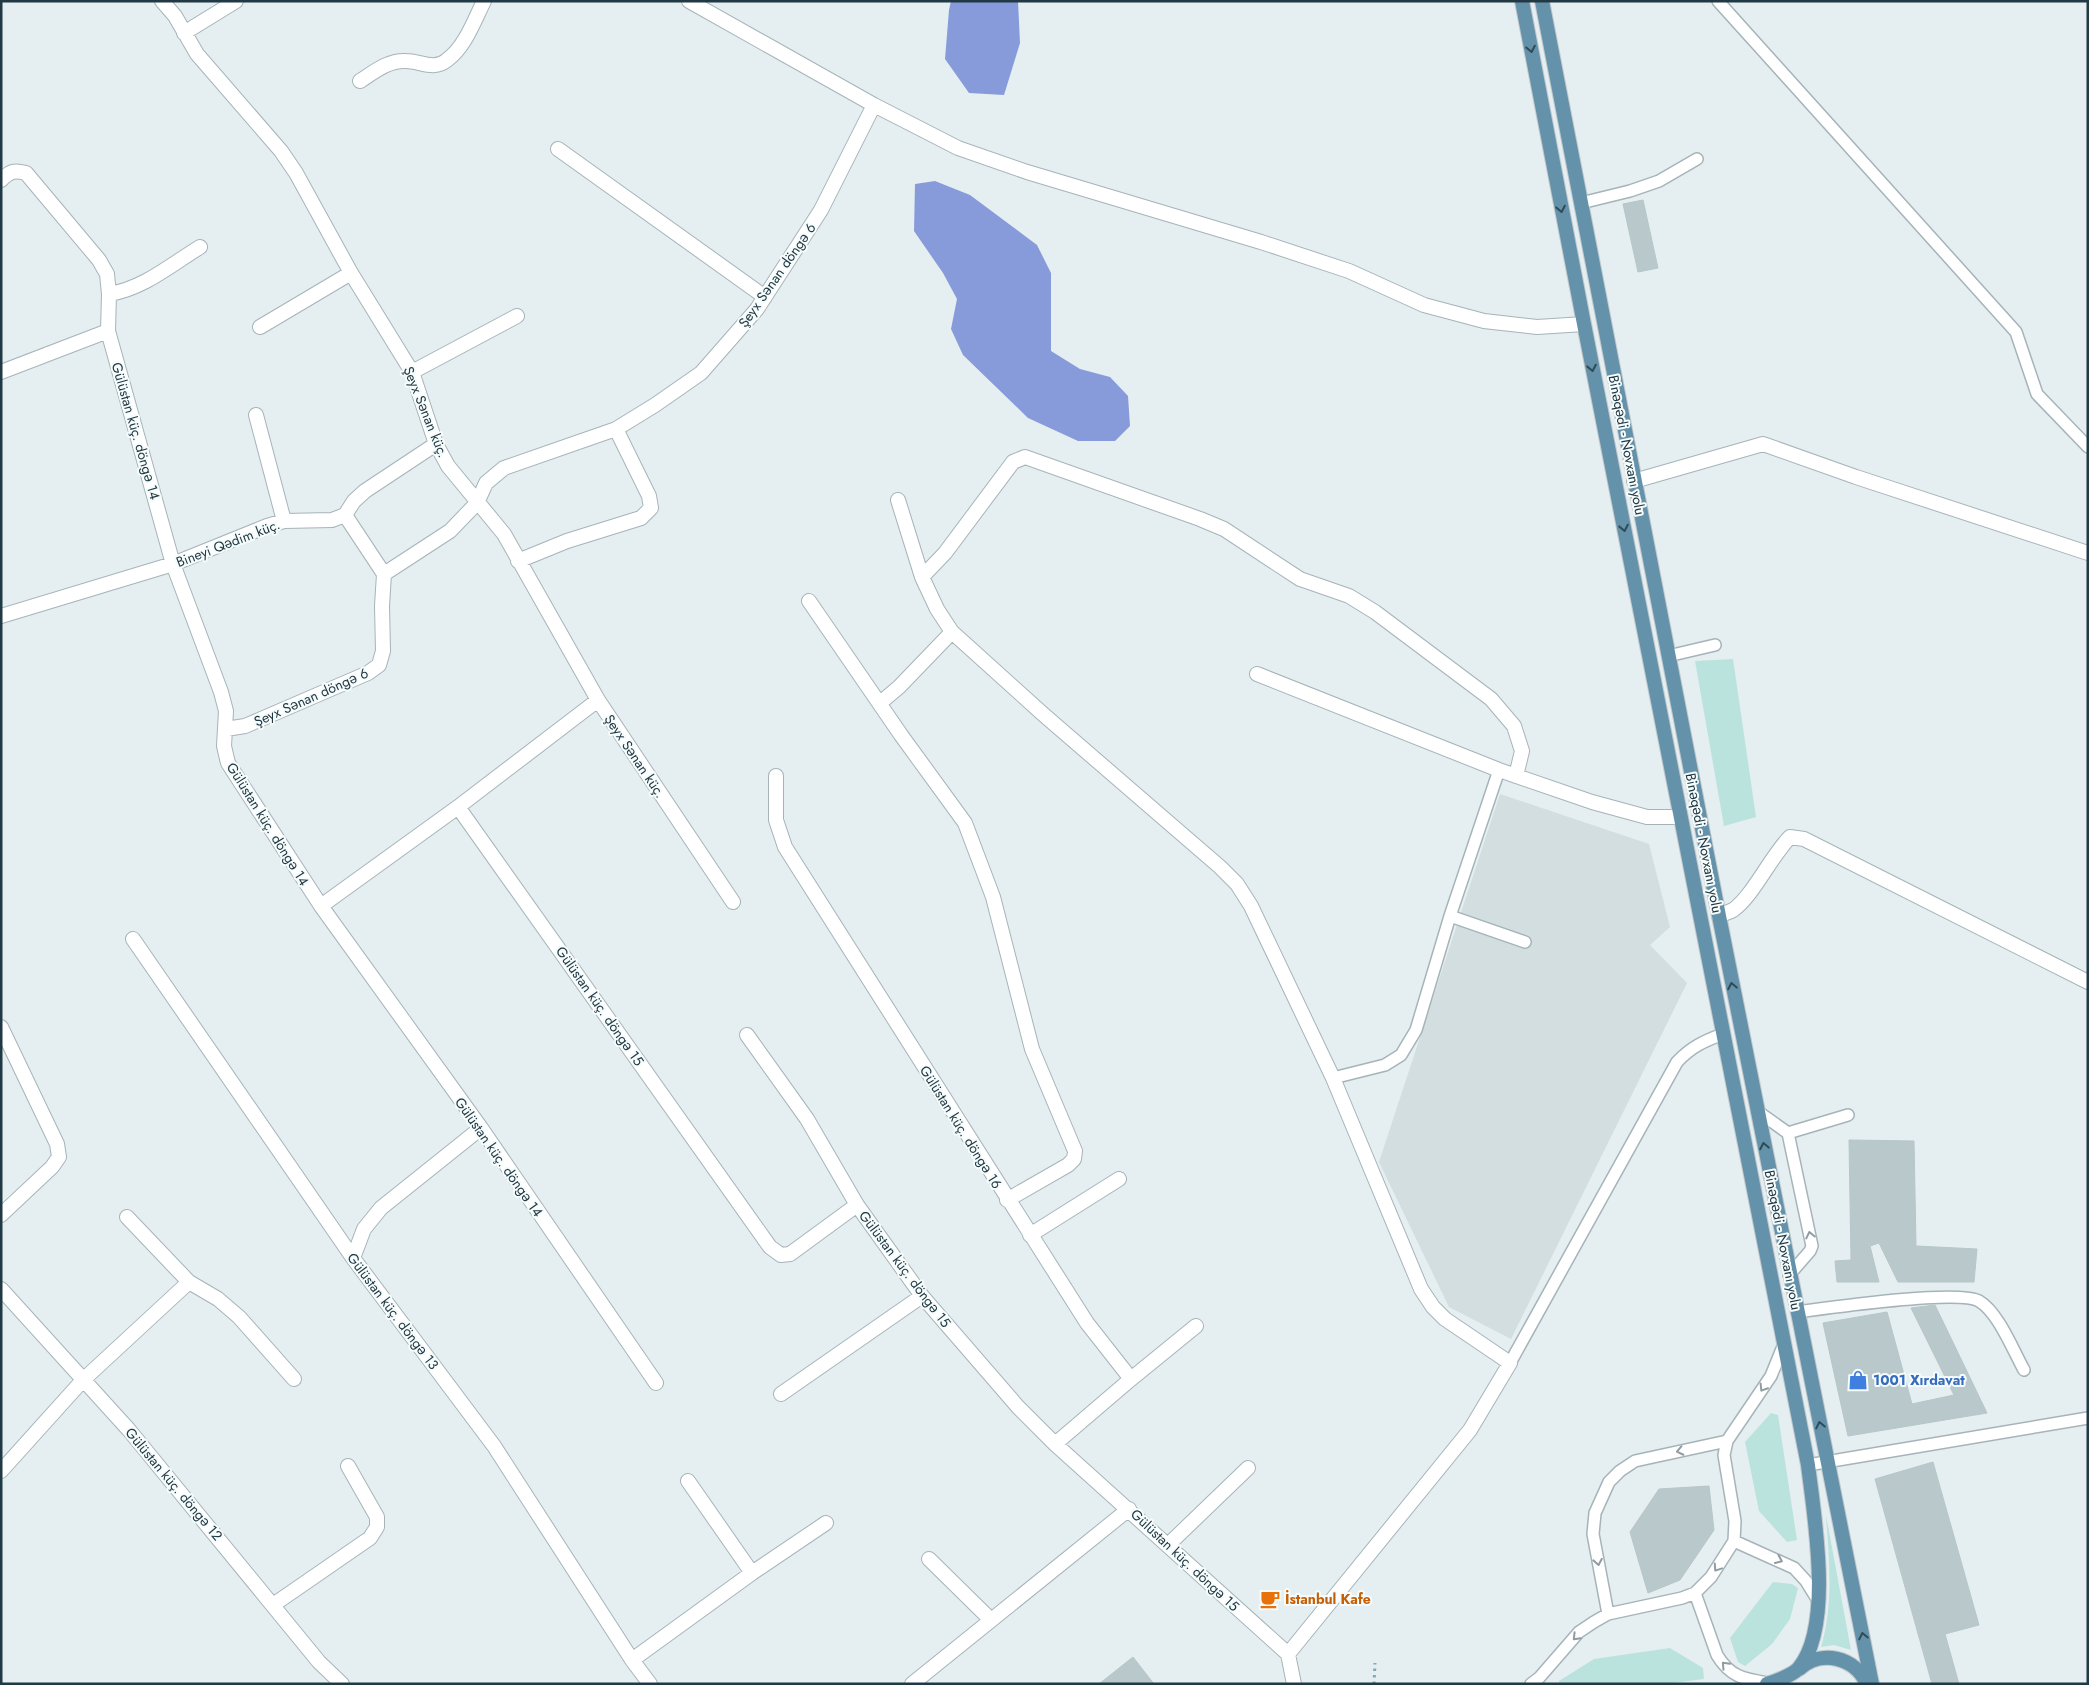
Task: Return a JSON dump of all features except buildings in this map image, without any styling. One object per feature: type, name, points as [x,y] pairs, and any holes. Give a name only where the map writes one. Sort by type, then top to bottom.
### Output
[{"type":"main road","points":[[1522,1],[1808,1465],[1819,1558],[1819,1602],[1810,1646],[1789,1684]]},
{"type":"main road","name":"Binəqədi - Novxanı yolu","points":[[1542,1],[1757,1111],[1872,1684]]},
{"type":"main road","points":[[1768,1684],[1797,1670],[1810,1661],[1827,1658],[1836,1658],[1851,1664],[1859,1671],[1867,1684]]},
{"type":"street","name":"Şeyx Sənan küç.","points":[[162,1],[175,16],[197,54],[281,152],[296,173],[350,273],[412,372],[436,444],[448,466],[504,534],[598,700],[733,902]]},
{"type":"street","points":[[184,33],[236,1]]},
{"type":"street","points":[[360,81],[386,64],[405,61],[429,66],[446,61],[464,42],[484,1]]},
{"type":"street","points":[[689,1],[874,105],[958,148],[1027,172],[1251,239],[1349,271],[1424,305],[1484,321],[1537,328],[1584,324]]},
{"type":"street","name":"Şeyx Sənan döngə 6","points":[[226,729],[245,726],[368,674],[379,665],[383,651],[382,606],[384,574],[450,531],[477,503],[486,483],[504,468],[616,429],[701,373],[738,331],[764,297],[821,210],[874,105]]},
{"type":"street","points":[[558,149],[764,297]]},
{"type":"street","name":"Gülüstan küç. döngə 14","points":[[1,180],[8,172],[15,170],[26,173],[99,260],[107,274],[109,294],[108,332],[173,564],[221,692],[226,711],[224,746],[228,763],[320,906],[481,1128],[656,1384]]},
{"type":"street","points":[[109,294],[124,292],[136,287],[200,246]]},
{"type":"street","points":[[260,327],[350,273]]},
{"type":"street","points":[[412,372],[517,316]]},
{"type":"street","points":[[1,372],[108,332]]},
{"type":"street","points":[[256,415],[284,521]]},
{"type":"street","points":[[518,561],[567,541],[641,518],[651,508],[649,496],[616,429]]},
{"type":"street","points":[[384,574],[345,515],[354,501],[365,491],[436,444]]},
{"type":"street","points":[[1634,481],[1763,444],[1856,477],[2088,553]]},
{"type":"street","points":[[922,577],[945,553],[1013,462],[1025,457],[1224,529],[1300,579],[1349,596],[1375,612],[1491,699],[1514,726],[1522,751],[1516,776]]},
{"type":"street","points":[[898,500],[922,577],[937,609],[952,632],[1237,884],[1250,906],[1333,1078],[1421,1289],[1445,1319],[1510,1363],[1470,1430],[1288,1654],[1294,1684]]},
{"type":"street","name":"Bineyi Qədim küç.","points":[[1,616],[173,564],[284,521],[332,520],[345,515]]},
{"type":"street","points":[[809,600],[964,823],[993,897],[1032,1049],[1074,1151],[1074,1159],[1068,1165],[1007,1200]]},
{"type":"street","points":[[880,703],[899,687],[952,632]]},
{"type":"street","points":[[1257,674],[1499,770],[1619,811],[1647,817],[1680,817]]},
{"type":"street","points":[[320,906],[458,807],[598,700]]},
{"type":"street","name":"Gülüstan küç. döngə 16","points":[[776,776],[776,820],[784,847],[1087,1323],[1131,1379]]},
{"type":"street","name":"Gülüstan küç. döngə 15","points":[[458,807],[770,1247],[781,1255],[790,1254],[857,1205],[922,1296],[1018,1407],[1055,1444],[1288,1654]]},
{"type":"street","points":[[1719,916],[1733,910],[1746,898],[1779,847],[1790,837],[1804,839],[2088,982]]},
{"type":"street","name":"Gülüstan küç. döngə 13","points":[[132,939],[354,1258],[494,1446],[632,1660],[650,1684]]},
{"type":"street","points":[[1,1028],[58,1144],[58,1157],[52,1167],[1,1215]]},
{"type":"street","points":[[747,1035],[807,1118],[857,1205]]},
{"type":"street","points":[[354,1258],[364,1229],[381,1208],[481,1128]]},
{"type":"street","points":[[1030,1235],[1119,1179]]},
{"type":"street","points":[[127,1217],[189,1282],[218,1299],[240,1316],[294,1379]]},
{"type":"street","points":[[1,1471],[83,1380],[189,1282]]},
{"type":"street","name":"Gülüstan küç. döngə 12","points":[[1,1289],[129,1430],[320,1662],[342,1684]]},
{"type":"street","points":[[782,1394],[922,1296]]},
{"type":"street","points":[[1055,1444],[1196,1326]]},
{"type":"street","points":[[273,1605],[370,1538],[377,1527],[377,1517],[348,1466]]},
{"type":"street","points":[[1168,1545],[1248,1468]]},
{"type":"street","points":[[688,1481],[752,1573]]},
{"type":"street","points":[[912,1684],[1129,1509]]},
{"type":"street","points":[[632,1660],[752,1573],[826,1523]]},
{"type":"street","points":[[929,1559],[991,1620]]},
{"type":"lane","points":[[1718,1],[2016,332],[2037,394],[2088,447]]},
{"type":"lane","points":[[1581,203],[1630,191],[1659,181],[1697,160]]},
{"type":"lane","points":[[1668,656],[1715,645]]},
{"type":"lane","points":[[1333,1078],[1385,1065],[1401,1055],[1416,1030],[1450,916],[1499,770]]},
{"type":"lane","points":[[1450,916],[1525,942]]},
{"type":"lane","points":[[1510,1363],[1677,1062],[1690,1048],[1704,1040],[1723,1034]]},
{"type":"lane","points":[[1757,1111],[1788,1133],[1812,1246],[1790,1276]]},
{"type":"lane","points":[[1788,1133],[1848,1116]]},
{"type":"lane","points":[[1797,1312],[1934,1297],[1966,1296],[1979,1301],[1993,1314],[2024,1370]]},
{"type":"lane","points":[[1531,1684],[1539,1678],[1579,1632],[1608,1614],[1682,1598],[1695,1593],[1711,1577],[1734,1541],[1735,1521],[1724,1455],[1727,1441],[1771,1376],[1784,1344]]},
{"type":"lane","points":[[1808,1465],[2088,1418]]},
{"type":"lane","points":[[1608,1614],[1593,1534],[1595,1513],[1609,1482],[1620,1470],[1635,1460],[1727,1441]]},
{"type":"lane","points":[[1734,1541],[1794,1568],[1806,1581],[1819,1602]]},
{"type":"lane","points":[[1695,1593],[1722,1664],[1737,1676],[1768,1684]]},
{"type":"path","points":[[1374,1684],[1375,1663]]},
{"type":"shaded area","points":[[1500,794],[1649,844],[1670,927],[1650,945],[1687,983],[1511,1339],[1449,1307],[1379,1162]]},
{"type":"green space","points":[[1733,659],[1756,817],[1724,826],[1695,661]]},
{"type":"green space","points":[[1771,1413],[1778,1415],[1797,1540],[1787,1542],[1759,1511],[1745,1442]]},
{"type":"green space","points":[[1826,1515],[1851,1650],[1834,1645],[1821,1647],[1828,1614],[1830,1581]]},
{"type":"green space","points":[[1773,1582],[1792,1584],[1798,1588],[1790,1619],[1772,1644],[1745,1666],[1738,1662],[1730,1638]]},
{"type":"green space","points":[[1670,1648],[1703,1668],[1704,1679],[1664,1684],[1559,1684],[1559,1681],[1594,1659]]},
{"type":"water","points":[[951,1],[1018,1],[1020,43],[1004,95],[969,93],[945,59]]},
{"type":"water","points":[[935,181],[970,195],[1037,245],[1051,273],[1051,351],[1080,369],[1110,377],[1128,396],[1130,426],[1115,441],[1078,441],[1028,418],[963,355],[951,329],[957,299],[943,273],[914,231],[915,184]]},
{"type":"place","name":"1001 Xırdavat","points":[[1858,1380]]},
{"type":"place","name":"İstanbul Kafe","points":[[1270,1599]]}]
